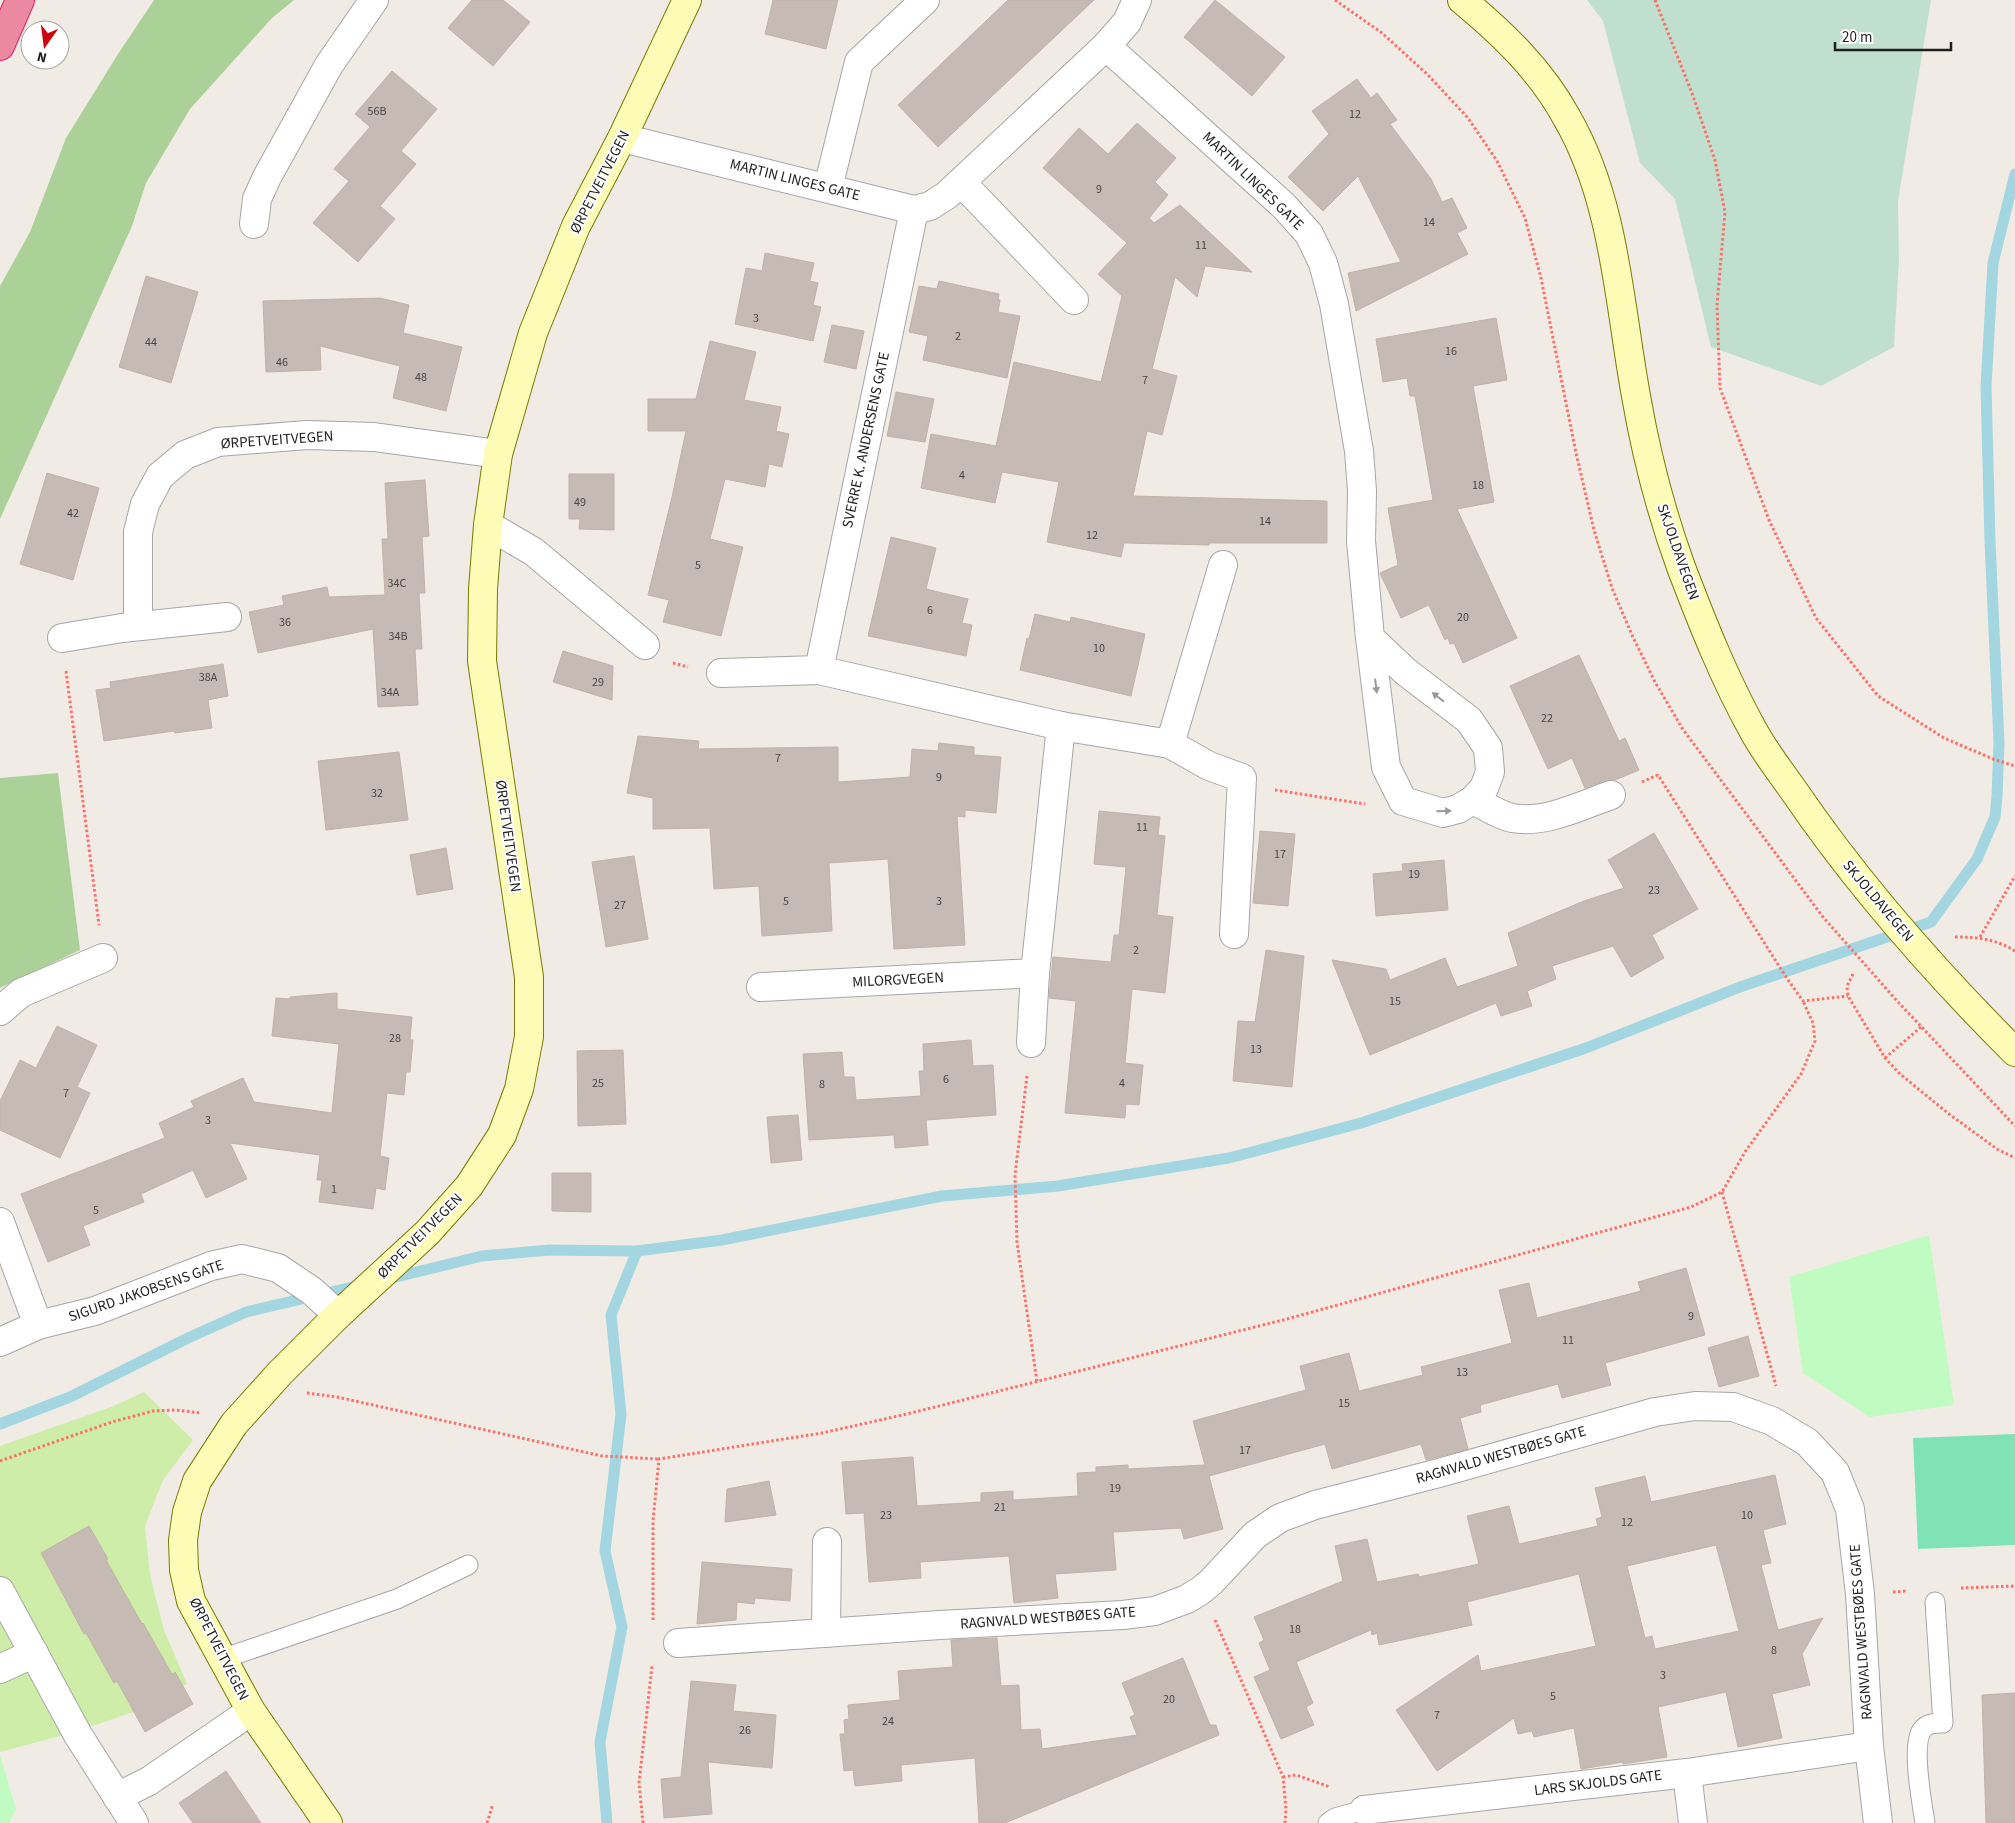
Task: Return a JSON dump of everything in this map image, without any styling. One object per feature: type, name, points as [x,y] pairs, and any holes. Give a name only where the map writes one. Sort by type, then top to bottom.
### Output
[{"type":"highway","points":[[4,38],[20,0]]},
{"type":"highway","points":[[4,38],[34,0]]},
{"type":"street","points":[[254,224],[257,199],[267,177],[329,64],[374,0]]},
{"type":"street","name":"ØRPETVEITVEGEN","points":[[328,1823],[251,1711],[191,1601],[184,1570],[183,1540],[188,1512],[198,1481],[213,1454],[234,1424],[280,1373],[338,1315],[427,1233],[469,1186],[502,1135],[519,1089],[529,1037],[529,977],[482,661],[483,589],[488,525],[498,454],[533,333],[576,226],[622,138],[687,0]]},
{"type":"street","points":[[828,188],[859,62],[924,0]]},
{"type":"street","points":[[914,210],[930,206],[947,195],[1106,46],[1127,22],[1137,0]]},
{"type":"street","name":"SKJOLDAVEGEN","points":[[1462,0],[1503,35],[1547,85],[1568,118],[1585,152],[1608,228],[1636,398],[1654,479],[1681,566],[1715,651],[1754,731],[1851,869],[1960,997],[2015,1052]]},
{"type":"street","name":"MARTIN LINGES GATE","points":[[1106,46],[1284,206],[1309,234],[1323,263],[1334,304],[1359,452],[1362,491],[1361,541],[1370,638],[1386,766],[1403,801]]},
{"type":"street","name":"MARTIN LINGES GATE","points":[[622,138],[914,210]]},
{"type":"street","points":[[961,182],[1074,300]]},
{"type":"street","name":"SVERRE K. ANDERSENS GATE","points":[[819,670],[914,210]]},
{"type":"street","name":"ØRPETVEITVEGEN","points":[[138,626],[138,532],[145,504],[160,476],[185,455],[218,442],[308,435],[374,437],[498,454]]},
{"type":"street","points":[[488,525],[534,552],[645,646]]},
{"type":"street","points":[[1170,744],[1222,565]]},
{"type":"street","points":[[62,638],[138,626],[226,617]]},
{"type":"street","points":[[1370,638],[1406,672],[1469,720],[1488,748],[1490,772],[1484,788],[1472,800],[1458,809],[1442,813],[1403,801]]},
{"type":"street","points":[[721,673],[819,670],[1061,726],[1170,744],[1209,766],[1242,778],[1234,934]]},
{"type":"street","points":[[1031,1043],[1035,973],[1061,726]]},
{"type":"street","points":[[1472,800],[1510,818],[1533,820],[1564,812],[1611,795]]},
{"type":"street","points":[[0,1011],[21,993],[103,958]]},
{"type":"street","name":"MILORGVEGEN","points":[[761,987],[1035,973]]},
{"type":"street","points":[[0,1222],[38,1326]]},
{"type":"street","name":"SIGURD JAKOBSENS GATE","points":[[0,1342],[38,1326],[95,1311],[211,1266],[242,1259],[278,1268],[312,1291],[338,1315]]},
{"type":"street","name":"RAGNVALD WESTBØES GATE","points":[[678,1643],[1123,1615],[1155,1610],[1187,1599],[1200,1591],[1211,1582],[1255,1535],[1280,1518],[1315,1505],[1439,1473],[1655,1412],[1696,1406],[1733,1407],[1772,1421],[1807,1442],[1835,1472],[1850,1509],[1860,1594],[1869,1746],[1878,1823]]},
{"type":"street","points":[[826,1542],[826,1633]]},
{"type":"street","points":[[0,1590],[78,1736],[134,1823]]},
{"type":"street","points":[[0,1669],[34,1653]]},
{"type":"street","name":"ØRPETVEITVEGEN","points":[[117,1797],[149,1781],[251,1711]]},
{"type":"street","name":"LARS SKJOLDS GATE","points":[[1364,1810],[1687,1773],[1869,1746]]},
{"type":"street","points":[[1687,1773],[1693,1823]]},
{"type":"lane","points":[[222,1659],[397,1599],[468,1565]]},
{"type":"lane","points":[[1925,1823],[1920,1786],[1918,1741],[1922,1729],[1930,1723],[1943,1723],[1935,1602]]},
{"type":"lane","name":"LARS SKJOLDS GATE","points":[[1328,1823],[1335,1818],[1364,1810]]},
{"type":"path","points":[[1655,0],[1692,93],[1715,160],[1725,212],[1717,305],[1720,388],[1768,520],[1816,618],[1878,696],[1944,738],[1993,759],[2015,766]]},
{"type":"path","points":[[62,638],[103,958]]},
{"type":"path","points":[[645,646],[668,661],[693,669],[721,673]]},
{"type":"path","points":[[308,1386],[302,1392],[336,1397],[602,1456],[659,1459],[822,1432],[1037,1382],[1287,1319],[1691,1207],[1722,1192],[1745,1152],[1801,1074],[1815,1041],[1813,1023],[1803,1001],[1658,775],[1611,795]]},
{"type":"path","points":[[1242,778],[1281,792],[1365,804],[1386,804],[1403,801]]},
{"type":"path","points":[[1980,937],[2015,876]]},
{"type":"path","points":[[1952,937],[1980,937],[2015,951]]},
{"type":"path","points":[[1853,974],[1847,986],[1848,996],[1885,1058],[1900,1074],[1949,1114],[1997,1149],[2015,1158]]},
{"type":"path","points":[[1803,1001],[1848,996]]},
{"type":"path","points":[[1885,1058],[1921,1027]]},
{"type":"path","points":[[1031,1043],[1015,1175],[1016,1242],[1037,1382]]},
{"type":"path","points":[[1722,1192],[1772,1374],[1790,1431]]},
{"type":"path","points":[[0,1461],[112,1422],[152,1411],[176,1410],[208,1414],[234,1424]]},
{"type":"path","points":[[653,1624],[653,1521],[659,1459]]},
{"type":"path","points":[[1200,1591],[1214,1617],[1283,1777],[1286,1809],[1285,1823]]},
{"type":"path","points":[[643,1823],[639,1783],[652,1662]]},
{"type":"path","points":[[487,1823],[493,1804]]},
{"type":"green space","points":[[154,0],[294,0],[272,18],[190,109],[146,183],[132,226],[0,519],[0,286],[30,232],[66,138]]},
{"type":"green space","points":[[1587,0],[1931,0],[1898,201],[1899,260],[1894,347],[1821,386],[1711,347],[1675,199],[1640,163],[1603,21]]},
{"type":"green space","points":[[58,773],[80,950],[0,988],[0,778]]},
{"type":"green space","points":[[1929,1235],[1954,1405],[1870,1417],[1803,1373],[1789,1277]]},
{"type":"green space","points":[[144,1392],[193,1440],[163,1480],[145,1526],[150,1575],[164,1630],[187,1684],[142,1709],[75,1732],[0,1752],[0,1446],[111,1407]]},
{"type":"green space","points":[[2015,1434],[2015,1545],[1918,1549],[1913,1438]]},
{"type":"green space","points":[[0,1755],[16,1809],[9,1823],[0,1823]]},
{"type":"building","points":[[472,0],[503,0],[530,22],[493,66],[448,28]]},
{"type":"building","points":[[773,0],[838,0],[826,49],[765,34]]},
{"type":"building","points":[[1008,0],[1094,0],[938,147],[898,105]]},
{"type":"building","points":[[1215,0],[1285,57],[1252,96],[1184,37]]},
{"type":"building","points":[[392,71],[437,109],[401,151],[416,164],[380,206],[395,219],[358,262],[313,223],[349,181],[334,169],[370,127],[355,114]]},
{"type":"building","points":[[1357,79],[1371,98],[1377,93],[1397,120],[1390,124],[1431,179],[1442,202],[1452,198],[1467,228],[1457,233],[1468,254],[1356,311],[1348,273],[1401,262],[1358,176],[1323,211],[1288,177],[1329,134],[1312,111]]},
{"type":"building","points":[[1137,123],[1176,158],[1155,182],[1168,195],[1149,218],[1154,223],[1180,205],[1252,272],[1205,266],[1197,297],[1175,277],[1152,369],[1177,376],[1162,435],[1147,431],[1133,496],[1327,501],[1327,543],[1209,543],[1209,545],[1124,543],[1121,557],[1047,542],[1059,482],[1002,472],[995,503],[921,488],[931,434],[996,446],[1014,362],[1101,382],[1122,296],[1098,274],[1127,243],[1043,168],[1079,128],[1108,154]]},
{"type":"building","points":[[765,253],[814,263],[810,281],[818,283],[813,305],[821,307],[813,341],[735,324],[746,268],[762,271]]},
{"type":"building","points":[[146,276],[198,292],[171,383],[119,367]]},
{"type":"building","points":[[939,281],[999,294],[998,312],[1020,316],[1007,378],[923,360],[928,336],[909,332],[919,286],[937,289]]},
{"type":"building","points":[[380,298],[409,305],[403,333],[462,347],[446,411],[393,398],[400,366],[320,346],[321,370],[266,372],[263,301]]},
{"type":"building","points":[[1496,318],[1507,380],[1473,386],[1494,502],[1457,509],[1517,638],[1463,663],[1454,643],[1450,644],[1448,638],[1445,640],[1429,605],[1401,618],[1380,573],[1398,565],[1388,508],[1433,500],[1415,396],[1410,396],[1407,378],[1383,382],[1376,339]]},
{"type":"building","points":[[832,325],[864,331],[856,369],[824,362]]},
{"type":"building","points":[[710,341],[756,352],[744,400],[781,407],[776,431],[789,434],[782,467],[769,464],[765,487],[725,479],[710,539],[743,547],[721,636],[663,622],[669,600],[648,595],[686,431],[648,431],[648,399],[696,399]]},
{"type":"building","points":[[896,392],[934,399],[925,442],[887,436]]},
{"type":"building","points":[[47,473],[99,488],[73,580],[20,564]]},
{"type":"building","points":[[569,474],[614,474],[614,530],[579,529],[580,519],[569,519]]},
{"type":"building","points":[[425,480],[429,536],[422,537],[425,593],[419,593],[422,649],[415,649],[418,705],[378,707],[373,629],[258,653],[249,612],[284,605],[282,596],[327,587],[329,597],[385,595],[382,539],[388,539],[385,483]]},
{"type":"building","points":[[891,537],[936,548],[926,589],[968,599],[962,623],[972,625],[966,656],[868,636]]},
{"type":"building","points":[[1035,614],[1070,622],[1071,617],[1145,634],[1131,696],[1020,670],[1027,638],[1029,639]]},
{"type":"building","points":[[563,651],[613,666],[612,700],[553,682]]},
{"type":"building","points":[[1579,655],[1619,741],[1625,738],[1639,770],[1615,780],[1606,780],[1585,788],[1572,758],[1548,769],[1510,686]]},
{"type":"building","points":[[223,664],[228,696],[208,700],[212,728],[175,733],[174,731],[104,741],[96,690],[111,688],[110,682]]},
{"type":"building","points":[[638,736],[699,741],[698,749],[838,747],[838,782],[910,777],[912,749],[938,751],[939,743],[974,747],[974,755],[1001,757],[996,813],[965,810],[965,817],[957,816],[965,945],[894,949],[888,859],[829,863],[832,931],[762,936],[759,886],[714,889],[710,828],[653,829],[653,798],[627,793]]},
{"type":"building","points":[[399,752],[408,820],[326,830],[318,761]]},
{"type":"building","points":[[1099,811],[1160,817],[1158,835],[1165,836],[1157,915],[1173,917],[1165,993],[1132,989],[1125,1063],[1143,1065],[1139,1105],[1126,1104],[1125,1118],[1065,1113],[1076,1001],[1049,998],[1053,957],[1111,962],[1114,935],[1119,935],[1126,867],[1094,864]]},
{"type":"building","points":[[1260,831],[1295,834],[1288,906],[1253,903]]},
{"type":"building","points":[[1654,833],[1698,909],[1652,935],[1664,958],[1631,977],[1613,946],[1552,966],[1556,979],[1527,991],[1532,1006],[1501,1016],[1496,1003],[1370,1055],[1332,960],[1386,969],[1390,980],[1445,958],[1457,987],[1518,966],[1508,933],[1584,901],[1624,888],[1608,860]]},
{"type":"building","points":[[446,848],[453,889],[417,895],[410,855]]},
{"type":"building","points":[[634,856],[648,939],[606,947],[592,862]]},
{"type":"building","points":[[1444,860],[1448,910],[1376,916],[1373,874],[1403,871],[1402,864]]},
{"type":"building","points":[[1266,950],[1304,956],[1292,1087],[1233,1081],[1238,1021],[1255,1022]]},
{"type":"building","points":[[337,993],[337,1009],[412,1017],[410,1040],[413,1040],[410,1072],[406,1072],[404,1095],[387,1093],[380,1156],[389,1158],[385,1190],[376,1188],[373,1209],[319,1202],[322,1180],[317,1180],[320,1155],[230,1143],[247,1179],[206,1198],[193,1170],[141,1194],[144,1202],[83,1226],[90,1245],[48,1262],[21,1194],[165,1138],[159,1123],[194,1107],[191,1101],[243,1078],[254,1102],[332,1113],[339,1044],[272,1036],[276,998],[290,999],[290,997]]},
{"type":"building","points":[[57,1026],[97,1045],[77,1087],[90,1093],[60,1158],[0,1130],[0,1101],[20,1060],[36,1068]]},
{"type":"building","points":[[971,1040],[973,1066],[993,1065],[996,1115],[926,1120],[928,1145],[895,1148],[894,1135],[809,1140],[803,1054],[842,1052],[844,1077],[854,1077],[856,1100],[921,1096],[919,1071],[924,1071],[923,1044]]},
{"type":"building","points":[[623,1050],[626,1124],[578,1126],[577,1051]]},
{"type":"building","points":[[798,1115],[802,1160],[771,1163],[767,1117]]},
{"type":"building","points":[[552,1173],[591,1173],[591,1212],[552,1211]]},
{"type":"building","points":[[1686,1268],[1705,1335],[1605,1363],[1611,1385],[1562,1398],[1558,1384],[1480,1405],[1481,1412],[1460,1418],[1468,1449],[1426,1460],[1421,1444],[1332,1469],[1325,1444],[1209,1476],[1223,1529],[1184,1539],[1181,1528],[1113,1532],[1116,1570],[1055,1574],[1058,1598],[1014,1603],[1009,1556],[920,1562],[921,1578],[869,1582],[864,1513],[846,1514],[842,1462],[913,1457],[917,1506],[981,1502],[981,1493],[1013,1491],[1013,1500],[1078,1496],[1077,1473],[1096,1472],[1096,1467],[1128,1465],[1128,1469],[1205,1465],[1193,1421],[1306,1390],[1300,1366],[1349,1353],[1359,1391],[1423,1375],[1421,1367],[1512,1343],[1499,1290],[1529,1283],[1537,1318],[1641,1291],[1638,1282]]},
{"type":"building","points":[[1748,1336],[1759,1376],[1719,1387],[1708,1348]]},
{"type":"building","points":[[1775,1475],[1786,1524],[1763,1530],[1771,1563],[1761,1565],[1778,1630],[1823,1618],[1802,1654],[1810,1685],[1772,1694],[1782,1738],[1738,1747],[1726,1692],[1658,1707],[1667,1757],[1581,1769],[1574,1728],[1534,1737],[1532,1731],[1518,1734],[1514,1718],[1437,1771],[1396,1710],[1478,1655],[1481,1671],[1596,1646],[1579,1574],[1467,1602],[1472,1625],[1379,1645],[1377,1633],[1372,1635],[1371,1630],[1296,1662],[1313,1703],[1306,1707],[1314,1725],[1281,1739],[1254,1677],[1270,1670],[1259,1643],[1264,1640],[1254,1617],[1343,1581],[1335,1546],[1367,1539],[1377,1582],[1418,1574],[1419,1577],[1479,1564],[1467,1516],[1509,1506],[1519,1544],[1598,1526],[1596,1519],[1602,1517],[1595,1488],[1645,1476],[1651,1502]],"holes":[[[1716,1545],[1739,1631],[1655,1649],[1652,1636],[1645,1638],[1627,1566]]]},
{"type":"building","points":[[769,1481],[776,1515],[725,1522],[727,1489]]},
{"type":"building","points":[[89,1526],[142,1624],[172,1674],[175,1672],[193,1704],[145,1732],[117,1681],[114,1683],[86,1633],[84,1634],[41,1553]]},
{"type":"building","points":[[702,1562],[792,1569],[790,1601],[755,1598],[754,1604],[737,1602],[736,1620],[697,1624]]},
{"type":"building","points":[[997,1638],[1001,1686],[1019,1685],[1021,1730],[1040,1729],[1042,1749],[1137,1735],[1130,1717],[1135,1715],[1122,1683],[1183,1658],[1210,1725],[1216,1725],[1219,1735],[1005,1823],[979,1823],[975,1758],[901,1765],[902,1781],[855,1786],[853,1770],[844,1771],[840,1734],[845,1734],[844,1720],[849,1719],[848,1705],[900,1700],[898,1671],[953,1667],[951,1640]]},
{"type":"building","points":[[691,1681],[736,1685],[733,1711],[776,1715],[772,1768],[708,1762],[712,1814],[664,1818],[661,1779],[681,1777]]},
{"type":"building","points":[[2015,1693],[2015,1823],[1986,1823],[1982,1695]]},
{"type":"building","points":[[226,1771],[261,1823],[193,1823],[179,1803]]},
{"type":"waterway","points":[[388,1279],[482,1256],[549,1250],[637,1251],[722,1240],[942,1196],[1058,1186],[1229,1158],[1361,1123],[1586,1048],[1740,987],[1931,922],[1977,859],[1995,817],[1999,743],[1990,541],[1986,386],[1993,263],[2015,174]]},
{"type":"waterway","points":[[607,1823],[600,1742],[622,1627],[605,1551],[621,1414],[611,1315],[637,1251]]},
{"type":"waterway","points":[[0,1424],[70,1397],[188,1338],[246,1312],[361,1285]]}]
